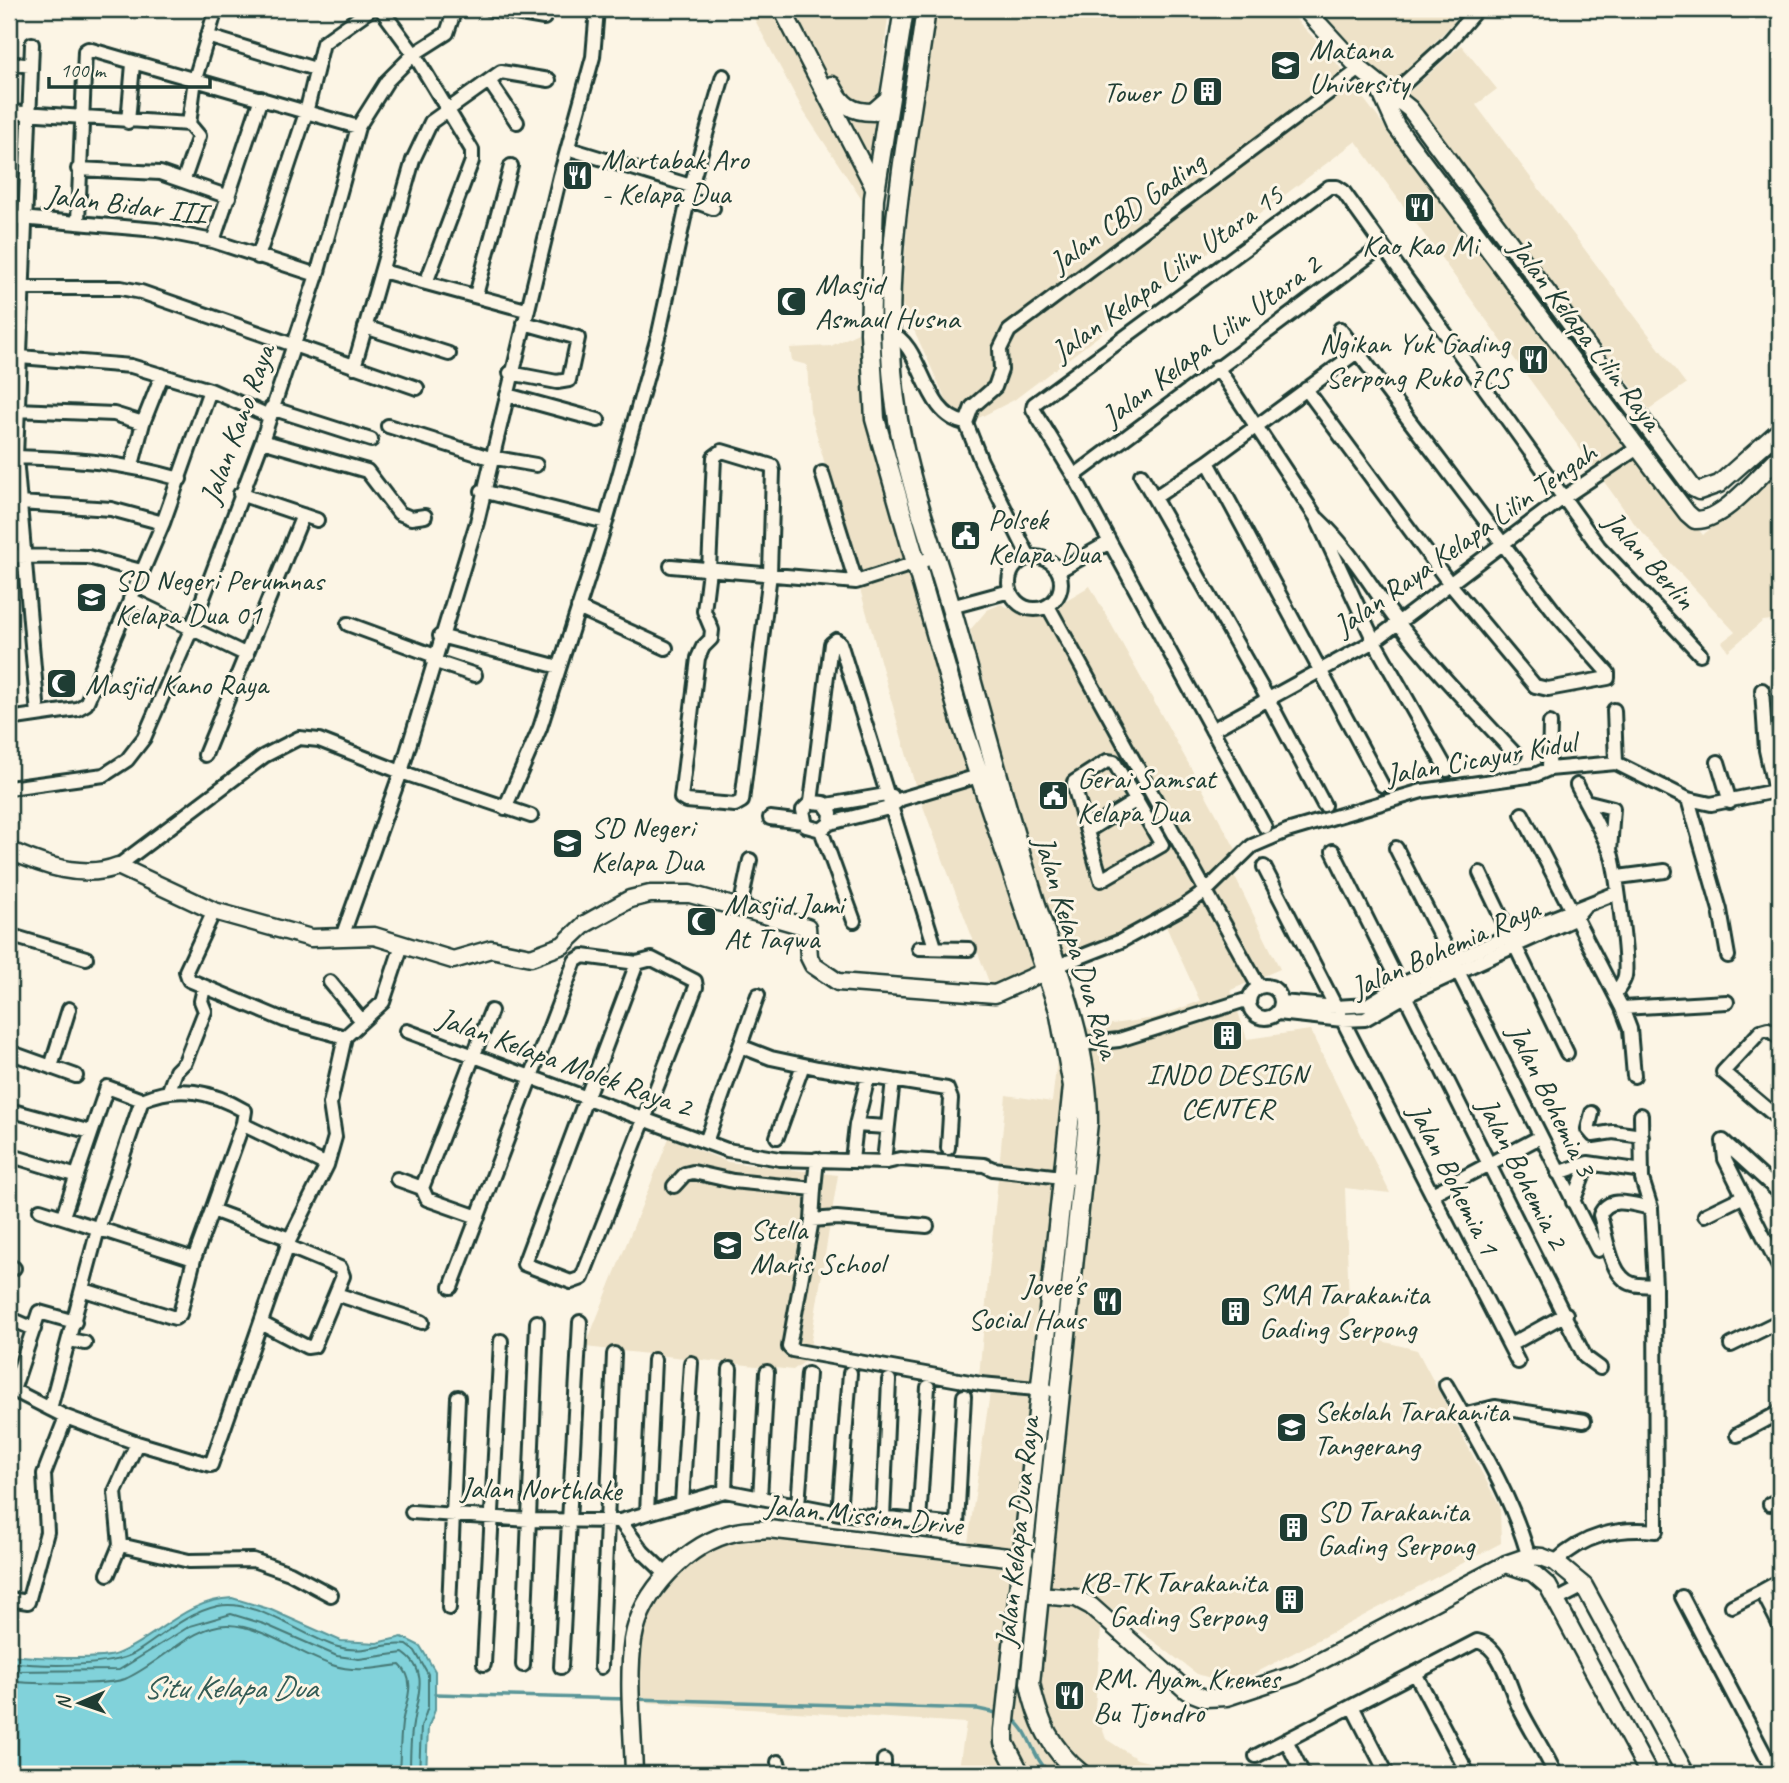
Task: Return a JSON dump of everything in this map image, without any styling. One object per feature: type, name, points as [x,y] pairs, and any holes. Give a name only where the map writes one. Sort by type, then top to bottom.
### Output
[{"type":"main road","name":"Jalan Kelapa Dua Raya","points":[[904,9],[875,189],[870,333],[876,419],[916,562],[1051,968],[1081,1044],[1088,1087],[1073,1179],[1050,1390],[1008,1682],[1004,1743],[1020,1774]]},
{"type":"main road","name":"Jalan Kelapa Dua Raya","points":[[926,9],[894,236],[890,333],[899,424],[951,607],[987,773]]},
{"type":"main road","points":[[874,233],[894,236]]},
{"type":"main road","name":"Jalan Kelapa Dua Raya","points":[[1051,968],[1073,1086],[1073,1179]]},
{"type":"main road","name":"Jalan Kelapa Dua Raya","points":[[1050,1390],[1030,1683],[1034,1706],[1045,1732],[1059,1754],[1081,1774]]},
{"type":"main road","points":[[1008,1682],[1030,1683]]},
{"type":"street","points":[[184,178],[199,136],[189,124],[195,79],[216,9]]},
{"type":"street","points":[[258,257],[306,113],[323,43],[370,9]]},
{"type":"street","points":[[381,9],[414,54],[472,150],[472,161],[426,283]]},
{"type":"street","name":"Jalan Kano Raya","points":[[9,788],[104,775],[127,760],[144,738],[191,631],[262,441],[317,275],[358,127],[387,81],[414,54],[447,33],[455,9]]},
{"type":"street","points":[[490,9],[544,18]]},
{"type":"street","points":[[342,937],[401,772],[474,527],[510,373],[593,57],[597,9]]},
{"type":"street","points":[[782,9],[875,189]]},
{"type":"street","points":[[792,9],[838,99],[847,108],[873,112],[889,98]]},
{"type":"street","name":"Jalan Kelapa Lilin Raya","points":[[1304,9],[1385,94],[1410,109],[1693,488],[1699,491]]},
{"type":"street","points":[[1385,94],[1446,45],[1477,9]]},
{"type":"street","points":[[207,36],[315,69]]},
{"type":"street","points":[[32,44],[25,219],[15,288],[20,357],[12,438],[16,457],[38,715]]},
{"type":"street","points":[[78,221],[78,169],[85,51],[93,50],[133,64],[195,79],[358,127]]},
{"type":"street","points":[[9,63],[31,66]]},
{"type":"street","points":[[128,122],[133,64]]},
{"type":"street","name":"Jalan CBD Gading","points":[[966,423],[972,407],[995,387],[1001,370],[1000,349],[1009,331],[1360,69]]},
{"type":"street","points":[[354,367],[417,147],[431,122],[505,72],[549,80]]},
{"type":"street","points":[[505,808],[540,728],[606,522],[659,332],[689,193],[723,76]]},
{"type":"street","points":[[489,81],[517,122]]},
{"type":"street","name":"Jalan Kelapa Lilin Raya","points":[[1385,94],[1396,126],[1636,449],[1687,513],[1700,521]]},
{"type":"street","points":[[214,241],[261,98]]},
{"type":"street","points":[[9,112],[189,124]]},
{"type":"street","points":[[570,149],[689,193],[713,208]]},
{"type":"street","points":[[476,295],[511,166]]},
{"type":"street","points":[[78,169],[160,173],[184,178],[229,197]]},
{"type":"street","name":"Jalan Kelapa Lilin Utara 15","points":[[1074,476],[1033,409],[1034,404],[1329,187],[1337,187],[1381,247]]},
{"type":"street","name":"Jalan Bidar III","points":[[9,217],[157,230],[214,241],[317,275]]},
{"type":"street","points":[[1381,247],[1563,498]]},
{"type":"street","name":"Jalan Kelapa Lilin Utara 2","points":[[1074,476],[1381,247]]},
{"type":"street","points":[[382,271],[476,295],[578,338],[569,380],[556,382],[510,373]]},
{"type":"street","points":[[15,288],[131,289],[417,388]]},
{"type":"street","points":[[1528,304],[1545,289]]},
{"type":"street","points":[[365,327],[449,354]]},
{"type":"street","points":[[1306,389],[1450,584],[1535,686],[1548,689],[1608,678],[1608,673],[1556,614],[1340,329]]},
{"type":"street","points":[[890,333],[903,341],[948,416],[966,423],[981,461],[1029,557]]},
{"type":"street","points":[[1154,498],[1208,462],[1357,352]]},
{"type":"street","points":[[20,357],[104,362],[162,374],[270,412],[371,440]]},
{"type":"street","points":[[1217,367],[1316,517],[1374,642],[1447,770]]},
{"type":"street","points":[[132,465],[143,423],[162,374]]},
{"type":"street","points":[[9,719],[77,709],[86,704],[163,523],[210,390]]},
{"type":"street","points":[[506,395],[598,420]]},
{"type":"street","points":[[16,411],[114,414],[143,423]]},
{"type":"street","points":[[388,426],[490,457],[536,465]]},
{"type":"street","points":[[1780,430],[1719,484],[1699,491],[1700,521],[1733,502],[1780,456]]},
{"type":"street","points":[[262,441],[368,471],[398,513],[411,518],[425,516]]},
{"type":"street","name":"Jalan Raya Kelapa Lilin Tengah","points":[[1212,730],[1374,642],[1563,498],[1636,449]]},
{"type":"street","points":[[722,451],[772,466],[770,574],[742,801],[735,805],[686,801],[681,793],[698,658],[702,647],[711,639],[712,630],[704,611],[709,570],[713,457],[722,451]]},
{"type":"street","points":[[16,457],[92,459],[132,465],[180,479]]},
{"type":"street","points":[[1208,462],[1322,668],[1382,785]]},
{"type":"street","points":[[822,473],[856,582]]},
{"type":"street","points":[[1141,475],[1268,699],[1324,805]]},
{"type":"street","points":[[1074,476],[1265,827]]},
{"type":"street","points":[[1719,484],[1719,496],[1733,502]]},
{"type":"street","points":[[481,491],[606,522]]},
{"type":"street","points":[[240,495],[317,520]]},
{"type":"street","name":"Jalan Berlin","points":[[1563,498],[1599,547],[1700,654]]},
{"type":"street","points":[[20,503],[111,509],[163,523]]},
{"type":"street","points":[[205,755],[303,515]]},
{"type":"street","points":[[1316,517],[1339,538],[1398,622],[1515,754]]},
{"type":"street","points":[[458,524],[474,527]]},
{"type":"street","points":[[1058,571],[1108,542]]},
{"type":"street","points":[[9,556],[25,554],[88,558],[141,571]]},
{"type":"street","points":[[671,566],[856,582],[876,578],[935,557]]},
{"type":"street","points":[[1029,557],[1046,559],[1058,571],[1060,590],[1048,606],[1035,609],[1023,606],[1010,591],[1009,582],[1015,566],[1029,557]]},
{"type":"street","points":[[951,607],[1010,591]]},
{"type":"street","points":[[130,599],[191,631],[247,655]]},
{"type":"street","points":[[1048,606],[1259,987]]},
{"type":"street","points":[[578,608],[666,648]]},
{"type":"street","points":[[348,624],[475,675]]},
{"type":"street","points":[[440,636],[559,667]]},
{"type":"street","points":[[803,822],[803,810],[811,802],[831,644],[836,640],[840,643],[887,801],[935,947]]},
{"type":"street","points":[[1762,690],[1766,750],[1778,790]]},
{"type":"street","points":[[1614,710],[1616,763]]},
{"type":"street","points":[[1549,769],[1550,723]]},
{"type":"street","points":[[9,850],[73,870],[97,873],[118,866],[264,756],[294,739],[318,740],[401,772],[531,816]]},
{"type":"street","points":[[1107,761],[1114,762],[1137,800],[1162,845],[1101,880],[1074,782],[1107,761]]},
{"type":"street","points":[[1718,762],[1730,802]]},
{"type":"street","name":"Jalan Cicayur Kidul","points":[[1051,968],[1121,941],[1206,891],[1252,846],[1287,831],[1422,791],[1522,777],[1549,769],[1616,763],[1688,799],[1711,804],[1778,790]]},
{"type":"street","points":[[1126,781],[1142,772]]},
{"type":"street","points":[[811,802],[827,805],[901,799],[987,773]]},
{"type":"street","points":[[1577,785],[1610,852],[1618,877],[1616,892],[1626,964],[1625,978],[1615,994]]},
{"type":"street","points":[[1688,799],[1720,910],[1728,956]]},
{"type":"street","points":[[1087,831],[1137,800]]},
{"type":"street","points":[[769,818],[803,822],[811,830],[887,801]]},
{"type":"street","points":[[1585,801],[1613,808],[1610,852]]},
{"type":"street","points":[[827,805],[831,814],[826,826],[854,921]]},
{"type":"street","points":[[1522,814],[1622,1008],[1630,1029],[1634,1076]]},
{"type":"street","name":"Jalan Bohemia 3","points":[[1396,848],[1458,967],[1598,1251]]},
{"type":"street","name":"Jalan Bohemia 2","points":[[1333,851],[1488,1165],[1566,1314],[1585,1357],[1600,1368]]},
{"type":"street","points":[[740,908],[750,860]]},
{"type":"street","points":[[118,866],[214,911],[311,937],[374,936],[449,960],[491,949],[527,957],[559,947],[586,924],[639,896],[690,894],[807,927],[809,957],[813,965],[838,982],[995,994],[1051,968]]},
{"type":"street","name":"Jalan Bohemia 1","points":[[1264,867],[1518,1362]]},
{"type":"street","points":[[1618,877],[1665,871]]},
{"type":"street","points":[[1480,873],[1567,1053]]},
{"type":"street","name":"Jalan Bohemia Raya","points":[[1280,1007],[1367,1005],[1458,967],[1516,947],[1584,907],[1616,892]]},
{"type":"street","points":[[214,911],[186,974],[189,980],[284,1020],[345,1037]]},
{"type":"street","name":"Jalan Bohemia Raya","points":[[1458,967],[1510,935],[1572,914]]},
{"type":"street","points":[[9,935],[86,958]]},
{"type":"street","points":[[75,1322],[41,1311],[11,1389],[66,1417],[137,1443],[212,1464],[289,1242],[327,1165],[335,1137],[330,1104],[345,1037],[383,1002],[402,945]]},
{"type":"street","points":[[919,948],[970,949]]},
{"type":"street","points":[[451,1287],[579,957],[637,963],[652,959],[687,975],[696,983],[646,1120],[582,1278],[571,1282],[524,1264],[637,963]]},
{"type":"street","points":[[330,982],[362,1021]]},
{"type":"street","points":[[1081,1044],[1119,1040],[1249,999],[1259,987]]},
{"type":"street","points":[[1249,999],[1250,1010],[1258,1017],[1269,1018],[1280,1007],[1274,988],[1259,987]]},
{"type":"street","points":[[169,1090],[176,1071],[184,1065],[205,1011],[201,1000],[204,988]]},
{"type":"street","name":"Jalan Bohemia Raya","points":[[1280,1007],[1343,1020],[1365,1019],[1402,991]]},
{"type":"street","points":[[706,1142],[758,995]]},
{"type":"street","points":[[1622,1008],[1727,1002]]},
{"type":"street","points":[[51,1067],[69,1009]]},
{"type":"street","points":[[422,1188],[491,1011]]},
{"type":"street","name":"Jalan Kelapa Molek Raya 2","points":[[407,1031],[727,1150],[767,1157],[885,1162],[900,1159],[984,1165],[993,1170],[1073,1179]]},
{"type":"street","points":[[1776,1035],[1761,1031],[1723,1072],[1780,1120]]},
{"type":"street","points":[[740,1046],[771,1058],[803,1065],[947,1089],[951,1099],[948,1148]]},
{"type":"street","points":[[9,1052],[76,1076]]},
{"type":"street","points":[[776,1137],[803,1065]]},
{"type":"street","points":[[852,1160],[856,1125],[868,1077]]},
{"type":"street","points":[[885,1162],[886,1128],[893,1080]]},
{"type":"street","points":[[63,1216],[107,1087],[142,1100],[169,1090],[184,1090],[235,1105],[246,1113],[234,1140],[194,1259],[180,1314],[175,1318],[84,1290]]},
{"type":"street","points":[[50,1409],[84,1290],[98,1228],[142,1100]]},
{"type":"street","points":[[9,1110],[91,1132]]},
{"type":"street","points":[[1592,1113],[1588,1129],[1592,1135],[1613,1132],[1642,1136]]},
{"type":"street","points":[[1555,1562],[1575,1544],[1615,1530],[1656,1531],[1656,1286],[1651,1208],[1642,1179],[1641,1115]]},
{"type":"street","points":[[243,1123],[327,1165]]},
{"type":"street","points":[[856,1125],[886,1128]]},
{"type":"street","points":[[1432,1195],[1540,1138]]},
{"type":"street","points":[[1780,1193],[1723,1141],[1725,1159],[1780,1269]]},
{"type":"street","points":[[9,1155],[78,1176]]},
{"type":"street","points":[[817,1159],[812,1220],[789,1347],[792,1350],[981,1384],[1050,1390]]},
{"type":"street","points":[[1558,1173],[1588,1163],[1636,1170]]},
{"type":"street","points":[[1573,1202],[1588,1163]]},
{"type":"street","points":[[674,1186],[685,1174],[693,1172],[733,1181],[814,1189]]},
{"type":"street","points":[[397,1179],[422,1188],[427,1199],[478,1217]]},
{"type":"street","points":[[1705,1215],[1744,1196]]},
{"type":"street","points":[[1651,1208],[1613,1203],[1603,1209],[1600,1215],[1614,1263],[1621,1277],[1631,1284],[1656,1286]]},
{"type":"street","points":[[40,1210],[194,1259]]},
{"type":"street","points":[[212,1210],[289,1242],[341,1268],[343,1276],[312,1347],[261,1323]]},
{"type":"street","points":[[812,1220],[837,1218],[927,1226]]},
{"type":"street","points":[[335,1294],[422,1322]]},
{"type":"street","points":[[1510,1345],[1566,1314]]},
{"type":"street","points":[[9,1318],[34,1329]]},
{"type":"street","points":[[1731,1345],[1780,1321]]},
{"type":"street","points":[[523,1665],[537,1322]]},
{"type":"street","points":[[561,1667],[580,1322]]},
{"type":"street","points":[[70,1340],[85,1343]]},
{"type":"street","points":[[484,1664],[501,1341]]},
{"type":"street","points":[[601,1667],[614,1521],[614,1354]]},
{"type":"street","points":[[647,1514],[654,1360]]},
{"type":"street","points":[[682,1503],[691,1363]]},
{"type":"street","points":[[725,1491],[730,1369]]},
{"type":"street","points":[[760,1498],[767,1372]]},
{"type":"street","points":[[839,1513],[850,1373]]},
{"type":"street","points":[[798,1505],[808,1374]]},
{"type":"street","points":[[883,1518],[889,1380]]},
{"type":"street","points":[[1446,1385],[1496,1476],[1529,1556],[1533,1573]]},
{"type":"street","points":[[919,1521],[928,1387]]},
{"type":"street","name":"Jalan Northlake","points":[[412,1511],[529,1520],[614,1521],[725,1491],[839,1513],[957,1525],[964,1396]]},
{"type":"street","points":[[449,1608],[458,1397]]},
{"type":"street","points":[[1463,1415],[1495,1407],[1584,1421]]},
{"type":"street","points":[[1737,1435],[1780,1412]]},
{"type":"street","points":[[9,1599],[28,1602],[37,1575],[47,1532],[44,1474],[66,1417]]},
{"type":"street","points":[[108,1574],[120,1545],[115,1492],[137,1443]]},
{"type":"street","points":[[614,1521],[666,1574]]},
{"type":"street","name":"Jalan Mission Drive","points":[[634,1774],[632,1681],[638,1621],[666,1574],[709,1543],[735,1533],[768,1529],[1024,1559]]},
{"type":"street","points":[[120,1545],[188,1561],[253,1560],[290,1573],[331,1595]]},
{"type":"street","points":[[1038,1595],[1076,1598],[1091,1606],[1187,1691],[1205,1698],[1227,1697],[1296,1674],[1506,1564],[1529,1556],[1555,1562],[1584,1586],[1686,1774]]},
{"type":"street","points":[[1506,1564],[1541,1578],[1557,1600],[1650,1774]]},
{"type":"street","points":[[1732,1606],[1780,1581]]},
{"type":"street","points":[[1557,1600],[1584,1586]]},
{"type":"street","points":[[1762,1591],[1780,1626]]},
{"type":"street","points":[[1682,1597],[1774,1774]]},
{"type":"street","points":[[1256,1756],[1477,1641],[1484,1642],[1510,1682],[1517,1705],[1555,1774]]},
{"type":"street","points":[[1415,1673],[1468,1774]]},
{"type":"street","points":[[1352,1706],[1387,1774]]},
{"type":"street","points":[[1633,1743],[1660,1728]]},
{"type":"street","points":[[1286,1741],[1303,1774]]},
{"type":"street","points":[[884,1760],[884,1774]]},
{"type":"shaded area","points":[[749,9],[889,9],[866,206],[804,112]]},
{"type":"shaded area","points":[[935,9],[1286,9],[1332,57],[1624,441],[1703,535],[1780,467],[1780,626],[1779,619],[1763,621],[1728,651],[1722,642],[1735,632],[1637,527],[1356,141],[1014,400],[959,428],[901,302],[912,169]]},
{"type":"shaded area","points":[[1315,9],[1443,9],[1455,21],[1398,80],[1384,78]]},
{"type":"shaded area","points":[[1461,45],[1497,89],[1476,105],[1686,384],[1649,409],[1407,94]]},
{"type":"shaded area","points":[[858,333],[874,447],[928,646],[1033,968],[990,985],[915,785],[810,411],[807,365],[792,361],[790,348],[831,346]]},
{"type":"shaded area","points":[[1090,586],[1238,853],[1233,873],[1280,969],[1231,990],[1247,1039],[1310,1030],[1390,1193],[1345,1188],[1350,1333],[1417,1350],[1500,1507],[1501,1543],[1248,1677],[1220,1681],[1197,1674],[1103,1603],[1095,1708],[1106,1739],[1137,1759],[1182,1771],[1183,1774],[958,1774],[966,1723],[642,1702],[639,1660],[645,1627],[658,1598],[681,1571],[707,1553],[731,1543],[762,1536],[965,1563],[992,1379],[979,1376],[1006,1095],[1052,1102],[1057,1060],[1055,1032],[1155,1018],[1200,1001],[1159,911],[1108,941],[1060,959],[1030,863],[970,630],[987,610],[1001,604],[1017,612],[1039,616]]},
{"type":"shaded area","name":"Stella Maris School","points":[[669,1138],[728,1162],[838,1175],[808,1359],[793,1370],[585,1347]]},
{"type":"water","name":"Situ Kelapa Dua","points":[[232,1598],[269,1609],[341,1641],[377,1643],[402,1637],[420,1646],[435,1671],[435,1710],[428,1728],[426,1774],[9,1774],[9,1655],[81,1658],[117,1654],[200,1605]]},
{"type":"waterway","points":[[435,1694],[627,1699]]},
{"type":"waterway","points":[[635,1699],[978,1709],[1001,1714]]},
{"type":"waterway","points":[[1011,1718],[1018,1723],[1040,1761],[1052,1774]]},
{"type":"place","name":"Matana University","points":[[1286,66]]},
{"type":"place","name":"Tower D","points":[[1208,92]]},
{"type":"place","name":"Martabak Aro - Kelapa Dua","points":[[578,176]]},
{"type":"place","name":"Kao Kao Mi","points":[[1420,207]]},
{"type":"place","name":"Masjid Asmaul Husna","points":[[792,301]]},
{"type":"place","name":"Ngikan Yuk Gading Serpong Ruko 7CS","points":[[1533,360]]},
{"type":"place","name":"Polsek Kelapa Dua","points":[[965,536]]},
{"type":"place","name":"SD Negeri Perumnas Kelapa Dua 01","points":[[92,597]]},
{"type":"place","name":"Masjid Kano Raya","points":[[62,684]]},
{"type":"place","name":"Gerai Samsat Kelapa Dua","points":[[1054,795]]},
{"type":"place","name":"SD Negeri Kelapa Dua","points":[[568,844]]},
{"type":"place","name":"Masjid Jami At Taqwa","points":[[701,921]]},
{"type":"place","name":"INDO DESIGN CENTER","points":[[1227,1036]]},
{"type":"place","name":"Stella Maris School","points":[[727,1246]]},
{"type":"place","name":"Jovee's Social Haus","points":[[1108,1302]]},
{"type":"place","name":"SMA Tarakanita Gading Serpong","points":[[1236,1311]]},
{"type":"place","name":"Sekolah Tarakanita Tangerang","points":[[1291,1428]]},
{"type":"place","name":"SD Tarakanita Gading Serpong","points":[[1294,1528]]},
{"type":"place","name":"KB-TK Tarakanita Gading Serpong","points":[[1290,1599]]},
{"type":"place","name":"RM. Ayam Kremes Bu Tjondro","points":[[1070,1695]]}]
